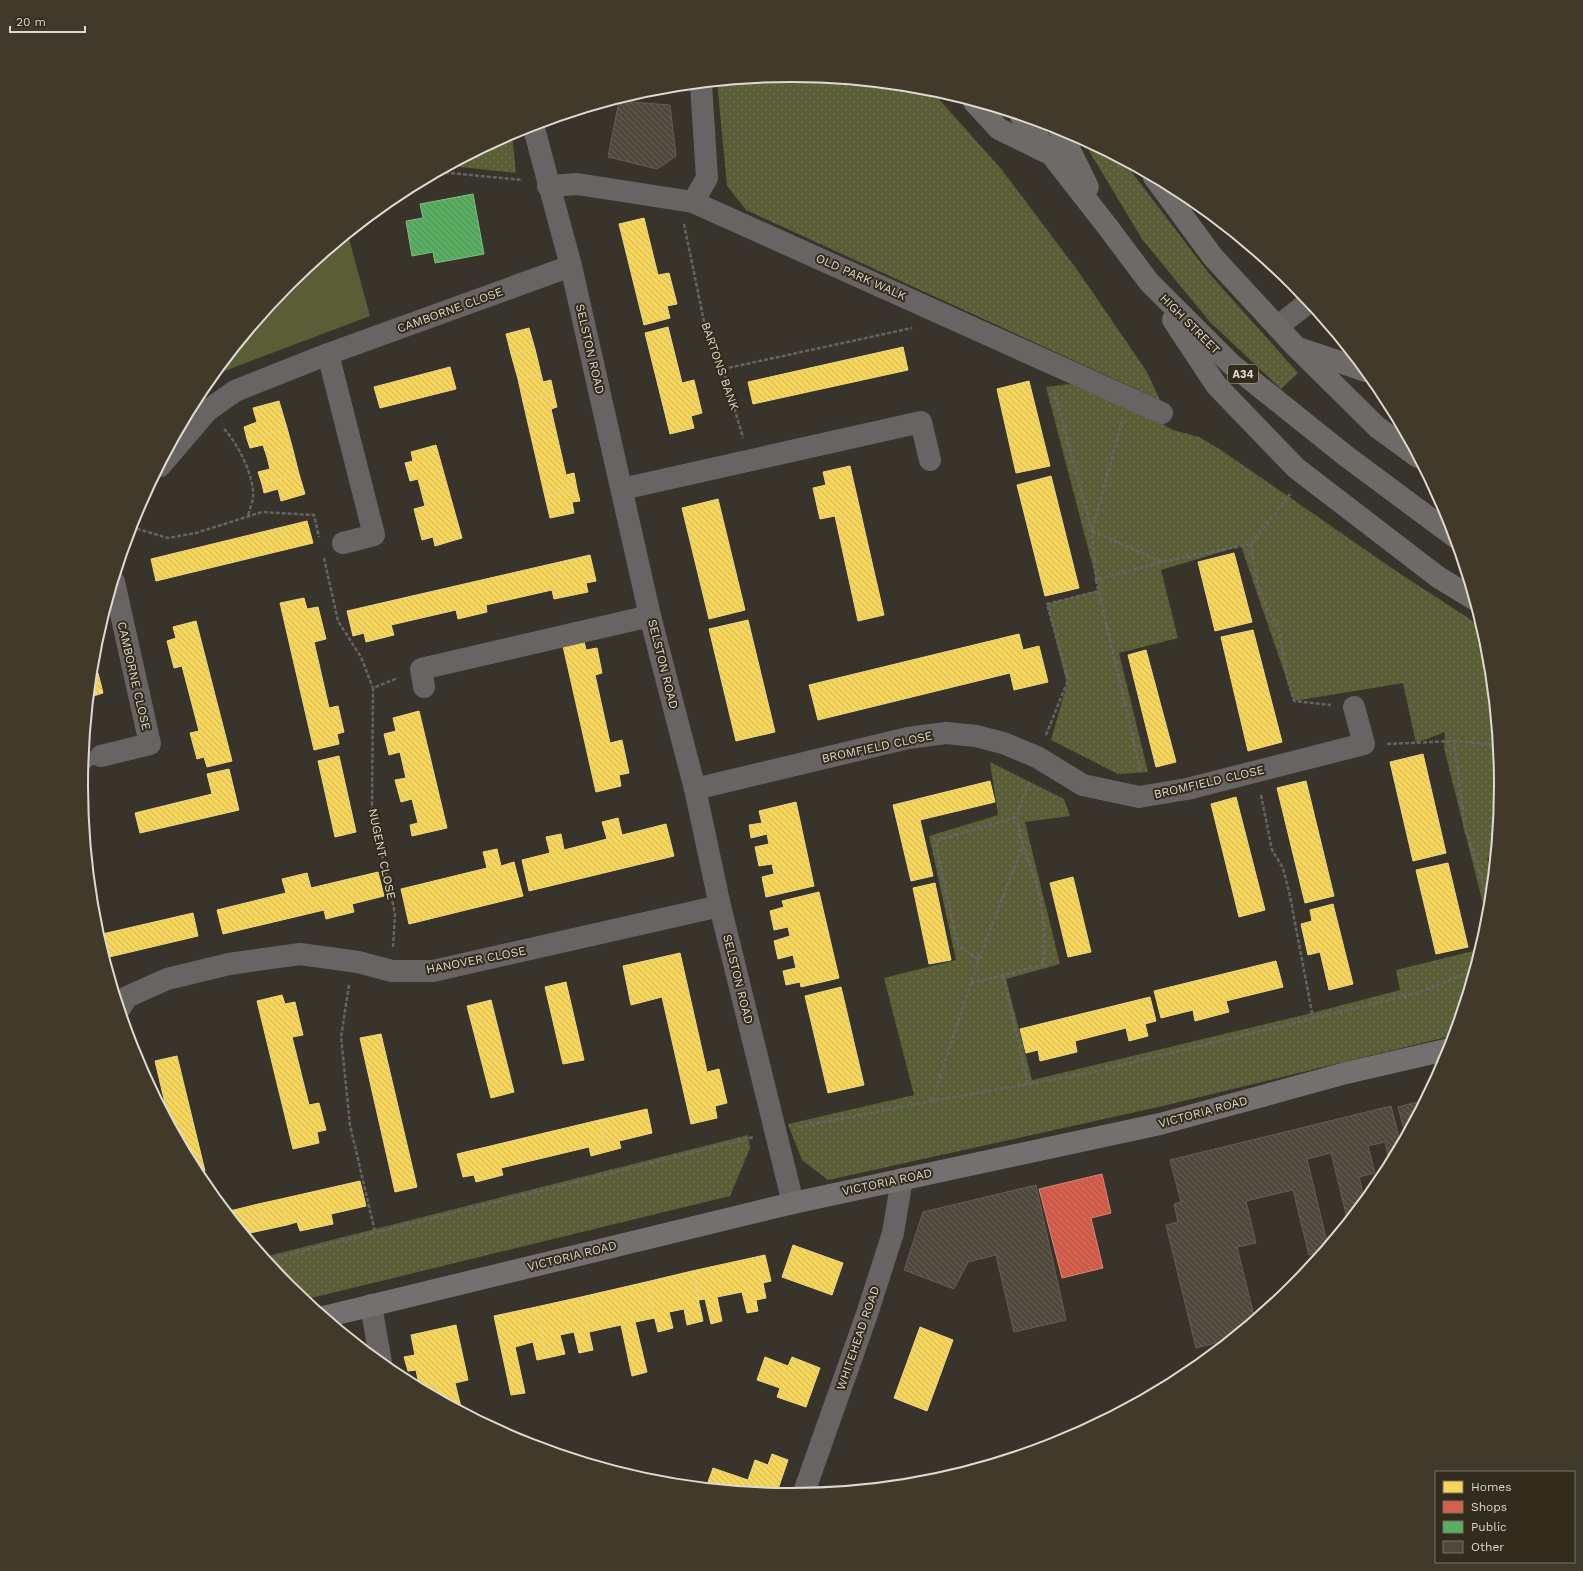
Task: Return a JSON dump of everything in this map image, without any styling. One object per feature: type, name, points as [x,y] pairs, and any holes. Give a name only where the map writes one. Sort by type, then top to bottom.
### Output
[{"type":"highway","name":"A34","points":[[979,108],[999,129],[1050,154]]},
{"type":"highway","name":"HIGH STREET","points":[[1026,122],[1107,226],[1148,282],[1230,364],[1346,456],[1447,531]]},
{"type":"highway","name":"A34","points":[[1063,137],[1107,226]]},
{"type":"highway","points":[[1163,189],[1214,257],[1296,347],[1377,427],[1410,451]]},
{"type":"highway","points":[[1148,282],[1216,385],[1305,475],[1438,577],[1469,596]]},
{"type":"highway","points":[[1296,347],[1358,368]]},
{"type":"street","points":[[693,202],[706,178],[701,88]]},
{"type":"street","name":"SELSTON ROAD","points":[[534,131],[548,186],[571,266],[650,616],[695,789],[720,906],[793,1203]]},
{"type":"street","name":"OLD PARK WALK","points":[[548,186],[577,184],[693,202],[1162,413]]},
{"type":"street","name":"CAMBORNE CLOSE","points":[[173,450],[207,411],[235,391],[328,354],[571,266]]},
{"type":"street","points":[[1278,326],[1305,305]]},
{"type":"street","points":[[328,354],[374,534],[343,543]]},
{"type":"street","points":[[622,489],[921,422],[930,460]]},
{"type":"street","name":"CAMBORNE CLOSE","points":[[92,760],[150,744],[116,590]]},
{"type":"street","points":[[422,678],[650,616]]},
{"type":"street","points":[[1354,707],[1364,744]]},
{"type":"street","name":"BROMFIELD CLOSE","points":[[695,789],[908,738],[946,733],[976,736],[1003,743],[1037,757],[1083,785],[1139,797],[1187,789],[1364,744]]},
{"type":"street","name":"HANOVER CLOSE","points":[[123,1004],[127,997],[167,979],[229,964],[300,954],[358,962],[392,971],[433,971],[720,906]]},
{"type":"street","name":"VICTORIA ROAD","points":[[329,1315],[793,1203],[1160,1124],[1346,1073],[1443,1051]]},
{"type":"street","name":"WHITEHEAD ROAD","points":[[805,1488],[867,1314],[893,1233],[902,1179]]},
{"type":"street","points":[[371,1305],[380,1355]]},
{"type":"path","points":[[446,173],[523,180],[522,173]]},
{"type":"path","name":"BARTONS BANK","points":[[693,202],[683,219],[707,336],[723,369],[749,461]]},
{"type":"path","points":[[723,369],[915,327]]},
{"type":"path","points":[[1046,360],[1092,532],[1096,580],[1141,772],[1139,797]]},
{"type":"path","points":[[1092,532],[1128,397]]},
{"type":"path","points":[[137,529],[168,538],[196,533],[248,517],[253,497],[250,478],[240,451],[228,432],[207,411]]},
{"type":"path","points":[[1096,580],[1162,562],[1251,544],[1305,475]]},
{"type":"path","name":"NUGENT CLOSE","points":[[248,517],[262,512],[314,515],[338,621],[361,657],[372,688],[372,806],[395,914],[392,971]]},
{"type":"path","points":[[1092,532],[1162,562]]},
{"type":"path","points":[[322,550],[343,543]]},
{"type":"path","points":[[1251,544],[1257,583],[1264,604],[1279,629],[1288,681],[1294,701],[1354,707]]},
{"type":"path","points":[[971,983],[1042,965],[1045,938],[1044,917],[1037,887],[1023,844],[1017,817],[1037,757],[1068,680],[1047,604],[1099,591]]},
{"type":"path","points":[[372,688],[422,678]]},
{"type":"path","points":[[1364,744],[1454,741],[1493,745]]},
{"type":"path","points":[[1454,741],[1465,829],[1486,893]]},
{"type":"path","points":[[1256,772],[1272,850],[1282,868],[1290,896],[1313,1018]]},
{"type":"path","points":[[979,959],[958,946],[936,847],[939,840],[1017,817]]},
{"type":"path","points":[[932,1101],[979,959],[1023,844]]},
{"type":"path","points":[[358,962],[350,980],[341,1037],[350,1125],[376,1232]]},
{"type":"path","points":[[272,1259],[775,1132],[932,1101],[1092,1072],[1414,994],[1470,973]]},
{"type":"path","points":[[1003,975],[1028,1084]]},
{"type":"green space","points":[[792,82],[838,84],[883,88],[938,98],[1002,170],[1078,271],[1147,372],[1160,400],[746,210],[727,186],[717,86]]},
{"type":"green space","points":[[513,140],[516,173],[458,167]]},
{"type":"green space","points":[[1087,148],[1129,169],[1207,271],[1298,373],[1281,389],[1210,322],[1142,239]]},
{"type":"green space","points":[[349,239],[370,316],[223,371],[233,357],[294,288]]},
{"type":"green space","points":[[1070,384],[1147,415],[1173,430],[1199,437],[1221,450],[1399,573],[1475,623],[1489,694],[1495,786],[1491,857],[1487,858],[1490,866],[1489,877],[1484,907],[1444,748],[1445,732],[1416,743],[1403,683],[1294,701],[1241,546],[1161,570],[1178,638],[1119,653],[1148,772],[1118,774],[1051,740],[1067,684],[1047,604],[1099,590],[1046,387]]},
{"type":"green space","points":[[990,762],[1064,799],[1070,816],[1025,822],[1060,964],[1006,979],[1032,1080],[1308,1014],[1400,990],[1396,970],[1475,951],[1458,1012],[1448,1037],[1167,1105],[828,1180],[802,1160],[788,1124],[914,1095],[884,978],[956,960],[929,836],[998,815]]},
{"type":"green space","points":[[748,1135],[750,1148],[730,1196],[311,1298],[294,1283],[269,1256]]},
{"type":"building: Homes","points":[[644,218],[658,275],[669,273],[677,304],[667,306],[670,318],[644,325],[619,224]]},
{"type":"building: Homes","points":[[668,327],[682,383],[694,380],[702,413],[691,416],[694,428],[670,434],[645,333]]},
{"type":"building: Homes","points":[[529,328],[535,349],[511,354],[506,334]]},
{"type":"building: Homes","points":[[903,347],[908,370],[753,404],[748,382]]},
{"type":"building: Homes","points":[[535,349],[541,374],[518,379],[511,354]]},
{"type":"building: Homes","points":[[450,367],[456,389],[380,408],[374,387]]},
{"type":"building: Homes","points":[[541,374],[543,382],[551,380],[554,394],[523,402],[518,379]]},
{"type":"building: Homes","points":[[1029,381],[1050,466],[1016,473],[997,389]]},
{"type":"building: Homes","points":[[554,394],[557,407],[551,409],[566,475],[574,473],[577,489],[545,497],[523,402]]},
{"type":"building: Homes","points":[[279,401],[287,428],[247,439],[244,427],[257,422],[253,408]]},
{"type":"building: Homes","points":[[287,428],[293,450],[267,457],[263,445],[250,448],[247,439]]},
{"type":"building: Homes","points":[[436,445],[462,538],[435,546],[433,537],[422,540],[414,509],[425,506],[418,479],[410,481],[405,463],[413,461],[411,452]]},
{"type":"building: Homes","points":[[293,450],[299,474],[262,484],[258,472],[270,469],[267,457]]},
{"type":"building: Homes","points":[[850,466],[884,615],[858,621],[835,516],[820,519],[813,488],[826,485],[823,472]]},
{"type":"building: Homes","points":[[299,474],[305,494],[281,501],[278,489],[264,493],[262,484]]},
{"type":"building: Homes","points":[[1051,476],[1079,588],[1045,596],[1017,485]]},
{"type":"building: Homes","points":[[577,489],[580,501],[572,502],[574,513],[550,518],[545,497]]},
{"type":"building: Homes","points":[[718,499],[745,610],[709,619],[682,508]]},
{"type":"building: Homes","points":[[307,521],[313,543],[156,581],[151,559]]},
{"type":"building: Homes","points":[[1234,553],[1252,622],[1215,631],[1198,562]]},
{"type":"building: Homes","points":[[590,555],[596,581],[586,583],[588,592],[554,599],[552,590],[486,605],[487,612],[458,619],[456,610],[391,625],[394,635],[366,642],[364,633],[353,636],[347,611]]},
{"type":"building: Homes","points":[[304,598],[307,609],[318,607],[326,639],[314,642],[329,708],[338,706],[344,732],[337,734],[339,744],[314,750],[280,603]]},
{"type":"building: Homes","points":[[748,620],[775,732],[736,741],[709,629]]},
{"type":"building: Homes","points":[[196,621],[232,761],[207,767],[204,757],[197,759],[190,733],[199,731],[182,666],[174,668],[167,641],[176,638],[173,627]]},
{"type":"building: Homes","points":[[1253,630],[1282,742],[1248,751],[1221,637]]},
{"type":"building: Homes","points":[[1019,634],[1023,650],[1039,646],[1048,682],[1014,690],[1010,673],[818,720],[809,685]]},
{"type":"building: Homes","points":[[584,641],[586,650],[597,648],[602,673],[595,675],[610,743],[622,740],[629,773],[619,775],[621,786],[596,792],[563,646]]},
{"type":"building: Homes","points":[[1146,650],[1176,762],[1156,767],[1128,655]]},
{"type":"building: Homes","points":[[98,673],[103,693],[94,696],[94,694]]},
{"type":"building: Homes","points":[[419,711],[447,828],[412,836],[410,825],[418,823],[412,799],[401,802],[395,780],[406,778],[400,752],[389,755],[384,734],[396,731],[393,718]]},
{"type":"building: Homes","points":[[1423,754],[1446,853],[1413,861],[1390,762]]},
{"type":"building: Homes","points":[[339,756],[356,832],[335,837],[318,761]]},
{"type":"building: Homes","points":[[229,769],[239,810],[140,833],[135,813],[212,794],[207,774]]},
{"type":"building: Homes","points":[[990,781],[995,802],[920,820],[933,876],[911,881],[893,805]]},
{"type":"building: Homes","points":[[1306,781],[1334,896],[1305,903],[1277,788]]},
{"type":"building: Homes","points":[[1236,797],[1265,910],[1239,917],[1211,804]]},
{"type":"building: Homes","points":[[796,802],[814,886],[766,897],[762,877],[774,874],[772,864],[759,866],[755,847],[769,844],[767,834],[751,838],[749,825],[762,823],[759,811]]},
{"type":"building: Homes","points":[[618,818],[622,835],[666,824],[674,856],[529,891],[522,860],[550,853],[546,837],[561,834],[564,850],[607,839],[602,822]]},
{"type":"building: Homes","points":[[497,849],[501,866],[514,862],[523,896],[409,924],[401,889],[487,868],[483,852]]},
{"type":"building: Homes","points":[[1448,863],[1468,947],[1436,954],[1416,870]]},
{"type":"building: Homes","points":[[378,872],[384,896],[352,904],[354,912],[326,919],[324,910],[223,934],[217,910],[286,893],[282,879],[307,873],[311,888]]},
{"type":"building: Homes","points":[[1073,877],[1091,952],[1068,957],[1050,883]]},
{"type":"building: Homes","points":[[935,883],[951,960],[929,964],[913,888]]},
{"type":"building: Homes","points":[[819,892],[839,978],[801,987],[800,982],[786,985],[783,971],[796,968],[793,955],[778,959],[774,941],[790,936],[788,927],[774,930],[770,911],[784,907],[782,901]]},
{"type":"building: Homes","points":[[1333,904],[1353,984],[1329,990],[1320,952],[1308,955],[1301,924],[1312,921],[1310,910]]},
{"type":"building: Homes","points":[[193,913],[198,936],[110,957],[104,934]]},
{"type":"building: Homes","points":[[680,953],[707,1072],[719,1069],[727,1103],[715,1106],[717,1118],[691,1124],[662,997],[631,1005],[623,966]]},
{"type":"building: Homes","points":[[1276,961],[1283,987],[1226,1001],[1229,1012],[1195,1021],[1193,1010],[1161,1018],[1154,991]]},
{"type":"building: Homes","points":[[566,982],[584,1060],[563,1064],[545,987]]},
{"type":"building: Homes","points":[[841,987],[864,1085],[828,1093],[805,996]]},
{"type":"building: Homes","points":[[282,995],[285,1004],[295,1002],[303,1035],[292,1037],[309,1105],[319,1103],[326,1130],[317,1132],[319,1143],[293,1149],[257,1001]]},
{"type":"building: Homes","points":[[1150,997],[1156,1021],[1145,1024],[1148,1036],[1129,1041],[1126,1028],[1075,1041],[1077,1052],[1040,1061],[1038,1050],[1026,1053],[1020,1029]]},
{"type":"building: Homes","points":[[491,1000],[514,1092],[491,1098],[467,1006]]},
{"type":"building: Homes","points":[[381,1034],[417,1187],[395,1192],[360,1038]]},
{"type":"building: Homes","points":[[177,1056],[205,1171],[182,1137],[166,1106],[155,1061]]},
{"type":"building: Homes","points":[[647,1109],[652,1133],[619,1141],[621,1148],[606,1152],[599,1120]]},
{"type":"building: Homes","points":[[599,1120],[606,1152],[591,1156],[589,1147],[501,1168],[503,1175],[476,1182],[474,1175],[463,1177],[457,1154]]},
{"type":"building: Homes","points":[[360,1181],[366,1206],[331,1214],[333,1224],[300,1231],[297,1222],[287,1225],[281,1199]]},
{"type":"building: Homes","points":[[281,1199],[287,1225],[264,1230],[258,1204]]},
{"type":"building: Homes","points":[[258,1204],[264,1230],[249,1233],[236,1217],[234,1210]]},
{"type":"building: Homes","points":[[231,1210],[234,1210],[236,1217],[233,1214]]},
{"type":"building: Homes","points":[[793,1245],[843,1263],[832,1295],[782,1277]]},
{"type":"building: Homes","points":[[765,1255],[771,1281],[763,1283],[766,1298],[756,1300],[758,1311],[747,1313],[742,1292],[717,1297],[722,1321],[711,1324],[705,1299],[699,1300],[692,1271]]},
{"type":"building: Homes","points":[[692,1271],[703,1321],[687,1325],[684,1309],[669,1312],[673,1328],[658,1332],[646,1282]]},
{"type":"building: Homes","points":[[646,1282],[655,1318],[635,1322],[647,1372],[632,1376],[621,1325],[589,1332],[581,1297]]},
{"type":"building: Homes","points":[[581,1297],[593,1350],[579,1353],[574,1332],[560,1335],[565,1354],[547,1358],[536,1307]]},
{"type":"building: Homes","points":[[536,1307],[547,1358],[537,1360],[533,1342],[515,1347],[525,1393],[511,1395],[494,1316]]},
{"type":"building: Homes","points":[[456,1325],[468,1380],[455,1383],[461,1406],[418,1381],[416,1370],[408,1371],[404,1357],[415,1355],[411,1335]]},
{"type":"building: Homes","points":[[920,1327],[953,1340],[927,1411],[894,1398]]},
{"type":"building: Homes","points":[[765,1357],[788,1366],[792,1357],[820,1368],[806,1407],[777,1397],[780,1388],[757,1380]]},
{"type":"building: Homes","points":[[772,1454],[788,1460],[778,1488],[714,1484],[708,1482],[713,1468],[748,1480],[755,1460],[768,1465]]},
{"type":"building: Shops","points":[[1102,1174],[1111,1213],[1091,1218],[1103,1268],[1062,1278],[1039,1189]]},
{"type":"building: Public","points":[[473,194],[484,254],[435,263],[433,252],[412,256],[406,221],[423,218],[420,204]]},
{"type":"building: Other","points":[[628,102],[670,105],[676,156],[657,169],[608,157],[618,104]]},
{"type":"building: Other","points":[[1420,1101],[1405,1129],[1404,1129],[1398,1107]]},
{"type":"building: Other","points":[[1391,1106],[1400,1139],[1388,1157],[1385,1142],[1368,1146],[1375,1173],[1359,1177],[1363,1194],[1347,1218],[1331,1153],[1307,1159],[1327,1241],[1316,1253],[1309,1255],[1293,1190],[1246,1201],[1256,1243],[1237,1247],[1254,1315],[1223,1341],[1196,1348],[1166,1225],[1178,1222],[1174,1204],[1181,1202],[1170,1160]]},
{"type":"building: Other","points":[[1036,1185],[1066,1320],[1014,1332],[996,1255],[968,1262],[954,1289],[904,1270],[923,1212]]}]
